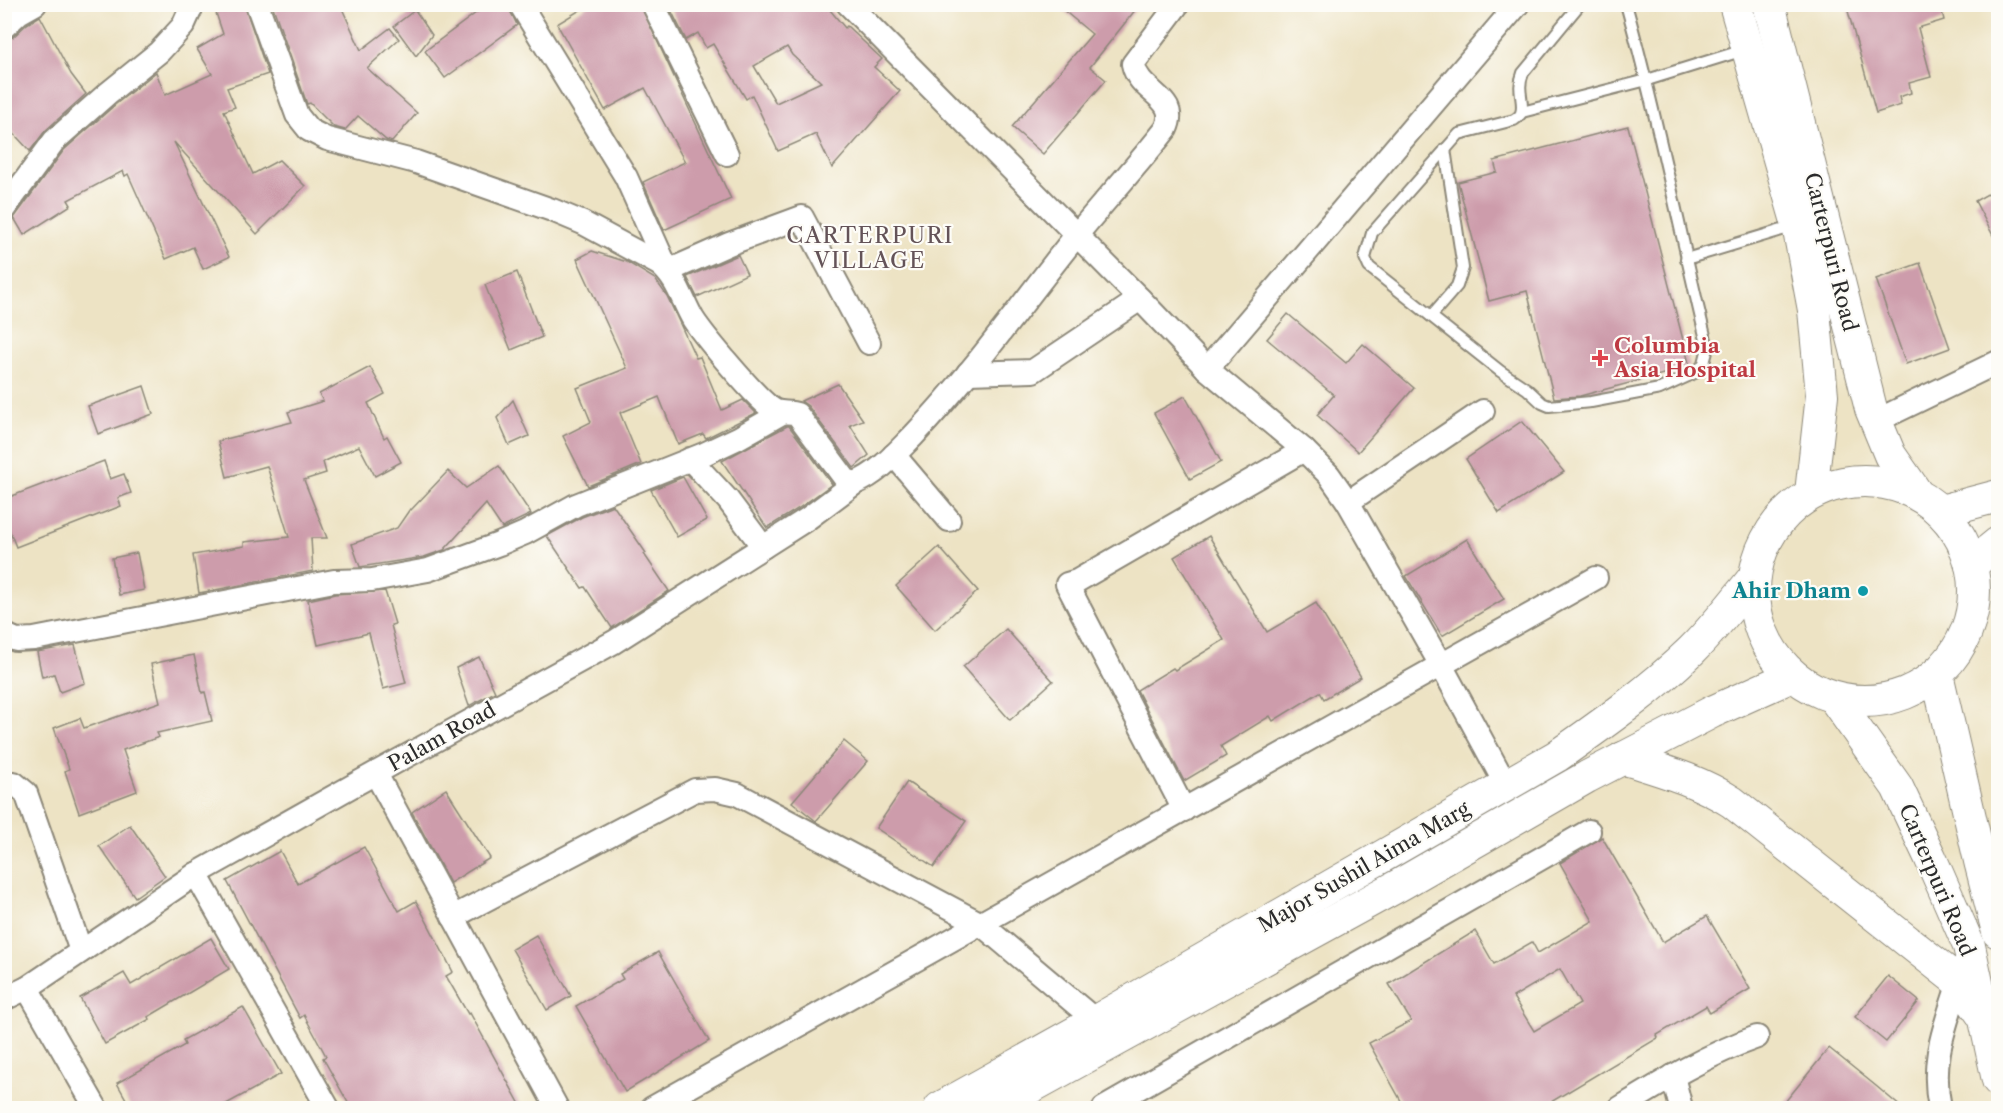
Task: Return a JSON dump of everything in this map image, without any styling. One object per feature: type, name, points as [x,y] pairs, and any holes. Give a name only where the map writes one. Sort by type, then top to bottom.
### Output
[{"type":"main road","name":"Carterpuri Road","points":[[1735,4],[1798,225],[1814,310],[1822,395],[1811,493]]},
{"type":"main road","name":"Carterpuri Road","points":[[1769,4],[1871,409],[1890,455],[1915,491]]},
{"type":"main road","points":[[1880,480],[1915,491],[1947,516],[1959,533],[1969,555],[1975,597],[1965,637],[1937,674],[1904,695],[1857,702],[1819,693],[1783,668],[1759,631],[1752,580],[1763,542],[1790,507],[1811,493],[1829,484],[1880,480]]},
{"type":"main road","points":[[1941,511],[1998,496]]},
{"type":"main road","points":[[1971,565],[1998,543]]},
{"type":"main road","name":"Major Sushil Aima Marg","points":[[940,1108],[1557,756],[1663,676],[1692,650],[1752,580]]},
{"type":"main road","name":"Carterpuri Road","points":[[1937,674],[1998,932]]},
{"type":"main road","name":"Major Sushil Aima Marg","points":[[993,1108],[1623,759],[1712,712],[1792,676]]},
{"type":"main road","name":"Carterpuri Road","points":[[1834,698],[1897,787],[1969,946],[1998,1080]]},
{"type":"main road","points":[[1623,759],[1687,778],[1710,788],[1732,802],[1959,982],[1986,1020]]},
{"type":"street","points":[[4,27],[19,13],[35,4]]},
{"type":"street","points":[[4,209],[54,141],[159,52],[183,26],[193,4]]},
{"type":"street","points":[[257,4],[297,115],[309,130],[327,139],[416,162],[552,210],[582,223],[668,271]]},
{"type":"street","points":[[653,4],[727,154]]},
{"type":"street","points":[[848,4],[1207,369],[1304,450],[1329,475],[1348,502],[1506,785]]},
{"type":"street","name":"Palam Road","points":[[4,999],[27,988],[196,874],[614,642],[807,519],[894,455],[932,416],[968,373],[1077,235],[1166,129],[1171,119],[1170,108],[1137,77],[1132,64],[1178,4]]},
{"type":"street","points":[[1207,369],[1518,4]]},
{"type":"street","points":[[522,5],[626,177],[668,271],[700,329],[767,404],[782,413]]},
{"type":"street","points":[[668,271],[729,244],[802,217],[869,343]]},
{"type":"street","points":[[968,373],[1033,371],[1140,299]]},
{"type":"street","points":[[1876,421],[1998,362]]},
{"type":"street","points":[[1348,502],[1483,411]]},
{"type":"street","points":[[4,634],[16,640],[34,639],[334,581],[372,580],[428,570],[525,533],[576,505],[738,438],[782,413],[797,414],[846,480],[855,483]]},
{"type":"street","points":[[1184,810],[1067,584],[1077,581],[1304,450]]},
{"type":"street","points":[[894,455],[949,520]]},
{"type":"street","points":[[690,459],[728,500],[763,548]]},
{"type":"street","points":[[652,1108],[1596,578]]},
{"type":"street","points":[[376,774],[557,1108]]},
{"type":"street","points":[[4,783],[14,783],[26,794],[81,951]]},
{"type":"street","points":[[453,917],[695,790],[715,789],[737,794],[981,924],[1096,1021]]},
{"type":"street","points":[[1104,1108],[1589,831]]},
{"type":"street","points":[[196,874],[328,1108]]},
{"type":"street","points":[[1940,1108],[1935,1087],[1937,1054],[1959,982]]},
{"type":"street","points":[[27,988],[96,1108]]},
{"type":"street","points":[[1620,1108],[1673,1076],[1731,1046],[1757,1036]]},
{"type":"street","points":[[1673,1076],[1681,1108]]},
{"type":"lane","points":[[1522,112],[1519,90],[1523,73],[1580,4]]},
{"type":"lane","points":[[1626,4],[1647,80],[1708,348],[1704,363],[1697,372],[1660,389],[1591,402],[1549,406],[1542,403],[1527,388],[1500,371],[1369,267],[1365,258],[1372,233],[1459,134],[1514,120],[1522,112],[1647,80],[1747,50]]},
{"type":"lane","points":[[1431,316],[1457,286],[1463,268],[1445,149]]},
{"type":"lane","points":[[1686,259],[1798,225]]},
{"type":"building","points":[[213,4],[244,4],[268,74],[227,88],[235,107],[224,111],[253,174],[279,160],[305,186],[257,234],[174,142],[229,257],[203,269],[193,247],[166,259],[128,174],[125,176],[123,171],[68,200],[71,205],[24,235],[14,218],[64,150],[116,104],[156,72],[165,95],[212,74],[197,49],[223,34]]},
{"type":"building","points":[[272,4],[340,4],[361,50],[390,28],[399,39],[367,68],[417,113],[392,142],[386,140],[358,116],[345,130],[334,127],[310,103],[307,104]]},
{"type":"building","points":[[488,4],[507,4],[517,25],[445,78],[425,51]]},
{"type":"building","points":[[590,4],[640,4],[731,199],[664,230],[643,182],[685,162],[645,88],[605,110],[557,24]]},
{"type":"building","points":[[668,4],[825,4],[845,28],[847,26],[882,59],[874,67],[900,91],[832,168],[816,134],[778,151],[752,95],[746,99],[713,44],[706,48],[698,33],[686,40]],"holes":[[[787,47],[792,55],[821,82],[776,103],[754,66]]]},
{"type":"building","points":[[1056,4],[1140,4],[1090,67],[1106,80],[1043,154],[1012,127],[1092,34]]},
{"type":"building","points":[[1846,4],[1940,4],[1944,20],[1918,28],[1931,77],[1909,83],[1911,93],[1899,97],[1901,105],[1876,113]]},
{"type":"building","points":[[415,10],[432,35],[416,56],[394,26]]},
{"type":"building","points":[[40,16],[71,74],[86,94],[45,131],[30,151],[4,123],[4,40],[13,37]]},
{"type":"building","points":[[1628,126],[1690,367],[1580,396],[1554,398],[1527,291],[1489,301],[1458,182],[1497,172],[1494,161]]},
{"type":"building","points":[[1998,188],[1998,245],[1975,201]]},
{"type":"building","points":[[592,251],[627,262],[655,279],[667,296],[696,358],[700,357],[722,410],[743,400],[756,413],[706,438],[703,434],[678,444],[659,397],[620,413],[641,464],[588,486],[563,436],[591,422],[577,388],[627,368],[577,259]]},
{"type":"building","points":[[738,255],[747,274],[697,297],[687,277]]},
{"type":"building","points":[[1920,263],[1950,348],[1906,364],[1876,279]]},
{"type":"building","points":[[517,272],[542,337],[511,350],[485,285]]},
{"type":"building","points":[[1288,314],[1346,363],[1363,344],[1414,388],[1358,452],[1317,415],[1334,395],[1267,339]]},
{"type":"building","points":[[370,367],[385,394],[368,403],[384,438],[387,436],[401,462],[375,476],[359,446],[323,462],[326,473],[304,480],[327,538],[311,538],[313,571],[199,593],[193,555],[244,546],[244,542],[289,537],[267,466],[227,477],[218,441],[292,422],[288,412],[323,401],[319,394]]},
{"type":"building","points":[[838,384],[863,420],[850,425],[869,455],[854,468],[808,406],[801,401]]},
{"type":"building","points":[[144,386],[153,414],[98,434],[88,406]]},
{"type":"building","points":[[1185,396],[1221,462],[1190,479],[1154,413]]},
{"type":"building","points":[[513,400],[529,436],[509,445],[497,418]]},
{"type":"building","points":[[1522,421],[1564,472],[1499,513],[1466,459]]},
{"type":"building","points":[[787,426],[832,484],[767,528],[722,461]]},
{"type":"building","points":[[104,461],[110,479],[124,474],[131,493],[118,498],[121,506],[16,547],[4,516],[4,499]]},
{"type":"building","points":[[499,466],[531,514],[502,528],[486,504],[444,550],[424,557],[360,567],[352,544],[397,528],[410,509],[448,471],[466,488]]},
{"type":"building","points":[[683,477],[707,520],[677,537],[651,490]]},
{"type":"building","points":[[613,505],[669,591],[612,628],[547,536],[582,517]]},
{"type":"building","points":[[1209,536],[1267,632],[1316,603],[1361,677],[1324,699],[1320,692],[1273,721],[1270,716],[1221,746],[1226,756],[1184,781],[1137,690],[1224,640],[1174,557]]},
{"type":"building","points":[[1467,539],[1504,599],[1442,636],[1406,576]]},
{"type":"building","points":[[939,547],[978,591],[935,630],[896,586]]},
{"type":"building","points":[[137,553],[144,590],[119,595],[112,558]]},
{"type":"building","points":[[385,591],[395,624],[391,625],[406,683],[383,689],[369,633],[318,645],[308,600],[335,594]]},
{"type":"building","points":[[1006,629],[1053,681],[1010,720],[963,667]]},
{"type":"building","points":[[75,645],[85,683],[60,692],[54,674],[42,677],[37,652]]},
{"type":"building","points":[[194,655],[202,693],[205,692],[212,721],[157,733],[159,737],[123,750],[137,791],[79,813],[65,771],[69,769],[54,728],[80,718],[84,728],[160,702],[151,664]]},
{"type":"building","points":[[479,657],[495,692],[469,706],[456,668]]},
{"type":"building","points":[[844,741],[868,761],[816,821],[792,802]]},
{"type":"building","points":[[907,782],[966,821],[934,867],[876,828]]},
{"type":"building","points":[[446,789],[490,858],[450,883],[412,812]]},
{"type":"building","points":[[130,825],[165,876],[135,897],[99,846]]},
{"type":"building","points":[[1602,837],[1663,942],[1707,916],[1750,989],[1710,1013],[1706,1006],[1657,1035],[1658,1038],[1541,1108],[1405,1108],[1369,1043],[1411,1021],[1389,984],[1475,931],[1494,964],[1532,942],[1538,953],[1593,921],[1560,863]],"holes":[[[1560,969],[1580,1004],[1534,1031],[1513,997]]]},
{"type":"building","points":[[364,847],[399,911],[416,901],[453,972],[446,976],[468,1014],[470,1013],[522,1108],[351,1108],[323,1058],[326,1056],[304,1015],[300,1018],[227,881],[280,851],[298,884]]},
{"type":"building","points":[[536,935],[571,996],[547,1010],[512,949]]},
{"type":"building","points":[[211,938],[229,969],[148,1017],[150,1019],[105,1044],[80,998],[124,973],[131,985]]},
{"type":"building","points":[[658,952],[709,1041],[625,1092],[576,1006],[623,979],[620,974]]},
{"type":"building","points":[[1888,976],[1919,1001],[1886,1042],[1855,1017]]},
{"type":"building","points":[[243,1007],[281,1074],[219,1108],[131,1108],[117,1083],[185,1045],[183,1040]]},
{"type":"building","points":[[1829,1048],[1876,1086],[1902,1108],[1780,1108]]},
{"type":"place","name":"Columbia Asia Hospital","points":[[1600,358]]},
{"type":"place","name":"Ahir Dham","points":[[1863,591]]},
{"type":"district","name":"CARTERPURI VILLAGE","points":[[870,248]]}]
